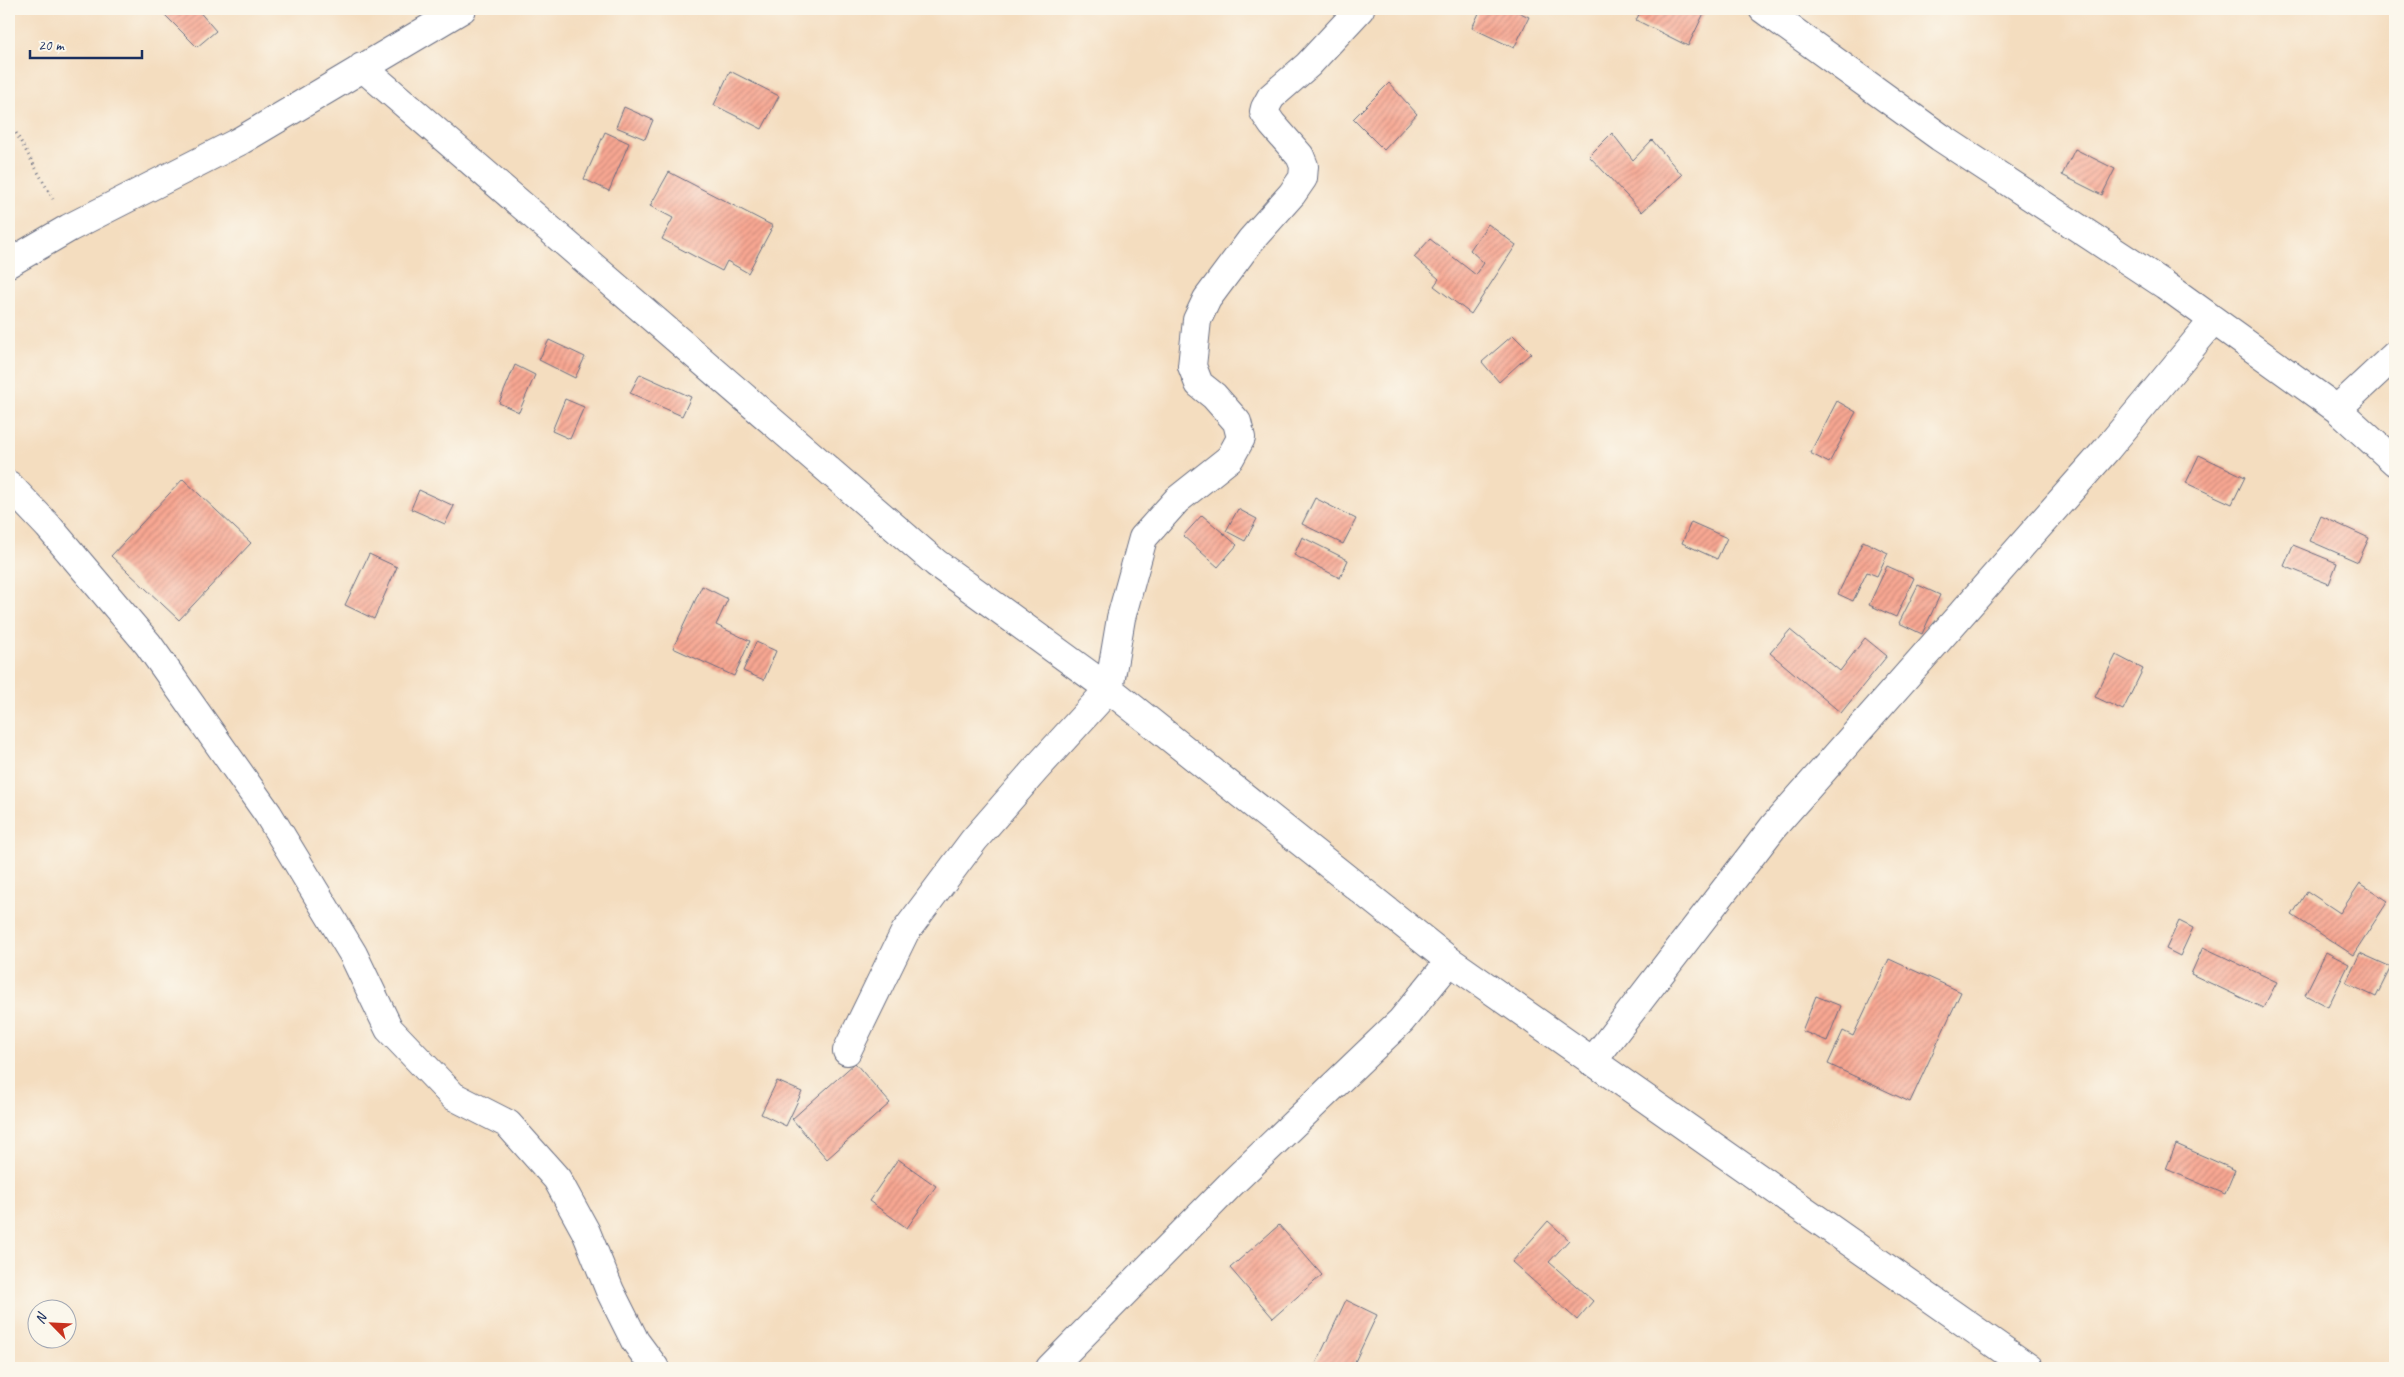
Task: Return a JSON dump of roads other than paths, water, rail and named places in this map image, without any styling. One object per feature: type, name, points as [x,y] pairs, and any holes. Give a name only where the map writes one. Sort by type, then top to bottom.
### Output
[{"type":"street","points":[[9,263],[69,228],[240,140],[462,9]]},
{"type":"street","points":[[847,1051],[905,932],[974,840],[1035,770],[1110,690],[1121,618],[1143,538],[1177,500],[1230,458],[1241,438],[1237,422],[1214,396],[1199,384],[1192,366],[1197,320],[1207,299],[1251,240],[1292,194],[1303,178],[1304,166],[1300,156],[1272,124],[1264,112],[1264,108],[1271,97],[1308,64],[1360,9]]},
{"type":"street","points":[[1763,9],[1940,137],[2165,285],[2337,409],[2395,462]]},
{"type":"street","points":[[362,67],[936,563],[1110,690],[1450,961],[2017,1365]]},
{"type":"street","points":[[1592,1062],[1774,826],[2107,449],[2213,321]]},
{"type":"street","points":[[2337,409],[2395,355]]},
{"type":"street","points":[[9,485],[48,526],[148,644],[268,814],[353,954],[389,1029],[453,1096],[508,1124],[558,1179],[586,1232],[610,1291],[635,1341],[655,1368]]},
{"type":"street","points":[[1050,1368],[1230,1185],[1401,1021],[1450,961]]}]
